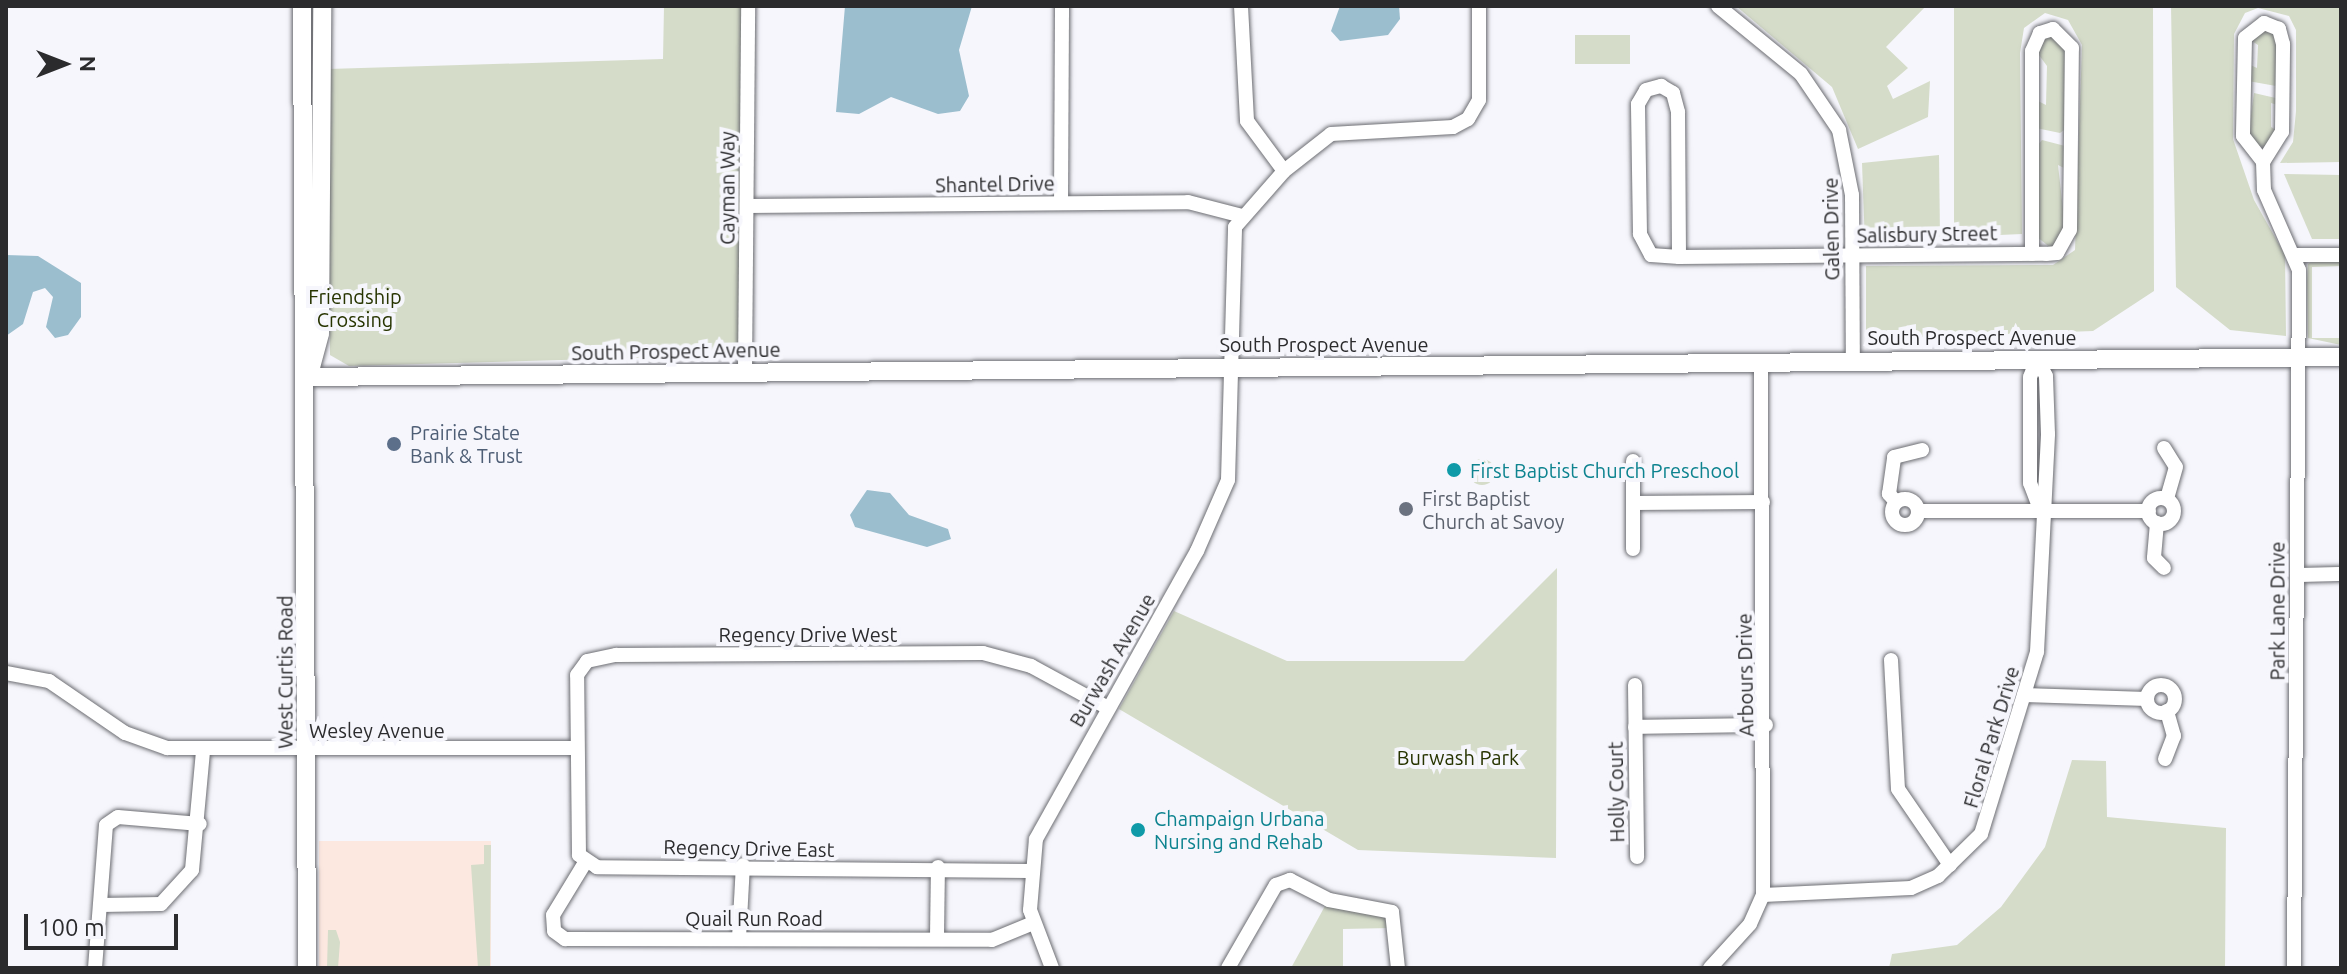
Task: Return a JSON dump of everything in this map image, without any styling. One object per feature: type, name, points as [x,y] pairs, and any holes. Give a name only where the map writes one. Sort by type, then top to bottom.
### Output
[{"type":"main road","name":"West Curtis Road","points":[[302,6],[300,331],[308,377],[307,968]]},
{"type":"main road","name":"West Curtis Road","points":[[308,377],[320,333],[322,6]]},
{"type":"main road","name":"South Prospect Avenue","points":[[308,377],[2341,357]]},
{"type":"street","name":"Cayman Way","points":[[745,371],[748,6]]},
{"type":"street","points":[[1061,203],[1062,6]]},
{"type":"street","points":[[1241,6],[1247,121],[1284,171]]},
{"type":"street","points":[[1242,216],[1284,171],[1343,130],[1443,128],[1468,119],[1479,100],[1479,6]]},
{"type":"street","name":"Galen Drive","points":[[1718,6],[1801,74],[1831,114],[1850,170],[1853,360]]},
{"type":"street","points":[[2263,162],[2243,136],[2244,53],[2250,28],[2264,23],[2279,29],[2283,44],[2282,132],[2263,162],[2264,190],[2297,255],[2341,255]]},
{"type":"street","points":[[2053,29],[2072,48],[2070,230],[2057,253],[2032,254],[2032,51],[2040,33],[2053,29]]},
{"type":"street","points":[[1652,86],[1667,88],[1676,100],[1679,257],[1651,255],[1640,234],[1638,104],[1652,86]]},
{"type":"street","name":"Shantel Drive","points":[[747,206],[1208,203],[1242,216]]},
{"type":"street","name":"Burwash Avenue","points":[[1052,968],[1033,923],[1029,871],[1042,825],[1223,495],[1233,440],[1232,253],[1242,216]]},
{"type":"street","name":"Salisbury Street","points":[[1679,257],[2032,254]]},
{"type":"street","name":"Park Lane Drive","points":[[2294,968],[2299,356],[2297,255]]},
{"type":"street","name":"Floral Park Drive","points":[[1763,895],[1911,888],[1950,865],[1974,845],[1990,814],[2037,652],[2040,509],[2048,434],[2046,376],[2037,359]]},
{"type":"street","name":"Floral Park Drive","points":[[2037,359],[2030,435],[2030,483],[2040,509]]},
{"type":"street","name":"Arbours Drive","points":[[1710,968],[1750,924],[1763,895],[1766,725],[1761,363]]},
{"type":"street","points":[[2030,435],[2048,434]]},
{"type":"street","points":[[1922,450],[1894,457],[1889,494],[1896,502],[1899,523],[1913,522],[1918,511],[2040,509],[2173,517],[2167,499],[2176,456],[2164,448]]},
{"type":"street","points":[[1633,461],[1633,549]]},
{"type":"street","points":[[2164,568],[2154,558],[2153,517],[2154,500],[2167,499]]},
{"type":"street","points":[[1633,503],[1763,502]]},
{"type":"street","points":[[2297,575],[2341,574]]},
{"type":"street","name":"Regency Drive West","points":[[577,748],[577,675],[587,661],[616,655],[983,653],[1031,666],[1108,708]]},
{"type":"street","points":[[1891,660],[1898,789],[1950,865]]},
{"type":"street","name":"Wesley Avenue","points":[[6,673],[64,689],[137,740],[203,751],[577,748]]},
{"type":"street","name":"Holly Court","points":[[1635,685],[1637,857]]},
{"type":"street","points":[[2147,699],[2152,688],[2169,687],[2175,700],[2167,711]]},
{"type":"street","points":[[2024,695],[2147,699]]},
{"type":"street","points":[[2147,699],[2154,711],[2167,711]]},
{"type":"street","points":[[2165,759],[2174,736],[2167,711]]},
{"type":"street","name":"Holly Court","points":[[1635,727],[1766,725]]},
{"type":"street","points":[[577,748],[579,855],[586,861]]},
{"type":"street","points":[[101,905],[169,899],[192,870],[200,824],[203,751]]},
{"type":"street","points":[[95,968],[103,836],[111,818],[200,824]]},
{"type":"street","name":"Regency Drive East","points":[[586,861],[1029,871]]},
{"type":"street","name":"Quail Run Road","points":[[586,861],[553,915],[559,937],[937,936],[992,940],[1033,923]]},
{"type":"street","points":[[739,938],[743,865]]},
{"type":"street","points":[[937,936],[938,867]]},
{"type":"street","points":[[1228,968],[1276,885],[1290,880],[1329,900],[1392,912],[1398,968]]},
{"type":"shaded area","points":[[319,841],[491,841],[491,968],[319,968]]},
{"type":"green space","name":"Friendship Crossing","points":[[664,6],[742,6],[739,355],[349,366],[330,355],[328,69],[663,59]]},
{"type":"green space","points":[[1736,6],[1926,6],[1886,47],[1908,68],[1887,86],[1893,99],[1930,81],[1928,117],[1858,149],[1832,87]]},
{"type":"green space","points":[[1954,6],[2153,6],[2154,291],[2093,331],[1866,339],[1866,266],[2053,265],[2075,250],[2082,45],[2068,20],[2045,13],[2024,28],[2020,53],[2022,234],[1954,237]]},
{"type":"green space","points":[[2171,6],[2341,6],[2341,162],[2280,163],[2293,142],[2296,111],[2296,30],[2289,16],[2258,8],[2245,13],[2234,34],[2233,139],[2254,200],[2285,255],[2286,336],[2230,330],[2176,287]]},
{"type":"green space","points":[[2257,29],[2278,32],[2276,86],[2248,81],[2248,64],[2257,68],[2258,45],[2249,39]]},
{"type":"green space","points":[[2047,34],[2065,39],[2068,127],[2060,133],[2036,128],[2036,100],[2046,105],[2047,66],[2036,51]]},
{"type":"green space","points":[[1575,35],[1630,35],[1630,64],[1575,64]]},
{"type":"green space","points":[[2254,93],[2280,99],[2280,106],[2271,103],[2271,127],[2279,132],[2271,147],[2255,146],[2248,136]]},
{"type":"green space","points":[[2042,140],[2069,147],[2068,170],[2058,165],[2066,236],[2051,248],[2037,237],[2036,147]]},
{"type":"green space","points":[[1939,155],[1940,237],[1865,245],[1862,163]]},
{"type":"green space","points":[[2284,174],[2341,175],[2341,239],[2312,239]]},
{"type":"green space","points":[[2315,259],[2341,259],[2341,266],[2312,267],[2312,338],[2341,338],[2341,345],[2308,338],[2308,264]]},
{"type":"green space","points":[[1482,459],[1491,463],[1495,472],[1491,481],[1482,485],[1473,481],[1469,472],[1473,463]]},
{"type":"green space","name":"Burwash Park","points":[[1557,568],[1556,858],[1358,850],[1119,709],[1174,611],[1287,661],[1464,661]]},
{"type":"green space","points":[[2072,760],[2106,761],[2107,817],[2226,828],[2225,968],[1889,968],[1892,954],[1957,945],[2001,907],[2045,847]]},
{"type":"green space","points":[[484,845],[491,845],[490,968],[478,968],[471,865],[484,864]]},
{"type":"green space","points":[[1325,906],[1383,911],[1390,928],[1343,929],[1343,968],[1291,968]]},
{"type":"green space","points":[[328,930],[336,930],[340,942],[338,968],[327,968]]},
{"type":"water","points":[[845,6],[972,6],[959,50],[969,96],[960,111],[938,114],[891,97],[859,114],[836,112]]},
{"type":"water","points":[[1340,6],[1399,6],[1400,19],[1388,35],[1340,41],[1331,31]]},
{"type":"water","points":[[6,255],[38,256],[81,283],[81,317],[68,335],[55,338],[46,327],[53,297],[45,288],[33,292],[23,324],[6,336]]},
{"type":"water","points":[[867,490],[890,493],[909,515],[948,529],[951,539],[927,547],[855,527],[850,515]]},
{"type":"place","name":"Prairie State Bank & Trust","points":[[394,444]]},
{"type":"place","name":"First Baptist Church Preschool","points":[[1454,470]]},
{"type":"place","name":"First Baptist Church at Savoy","points":[[1406,509]]},
{"type":"place","name":"Champaign Urbana Nursing and Rehab","points":[[1138,830]]}]
